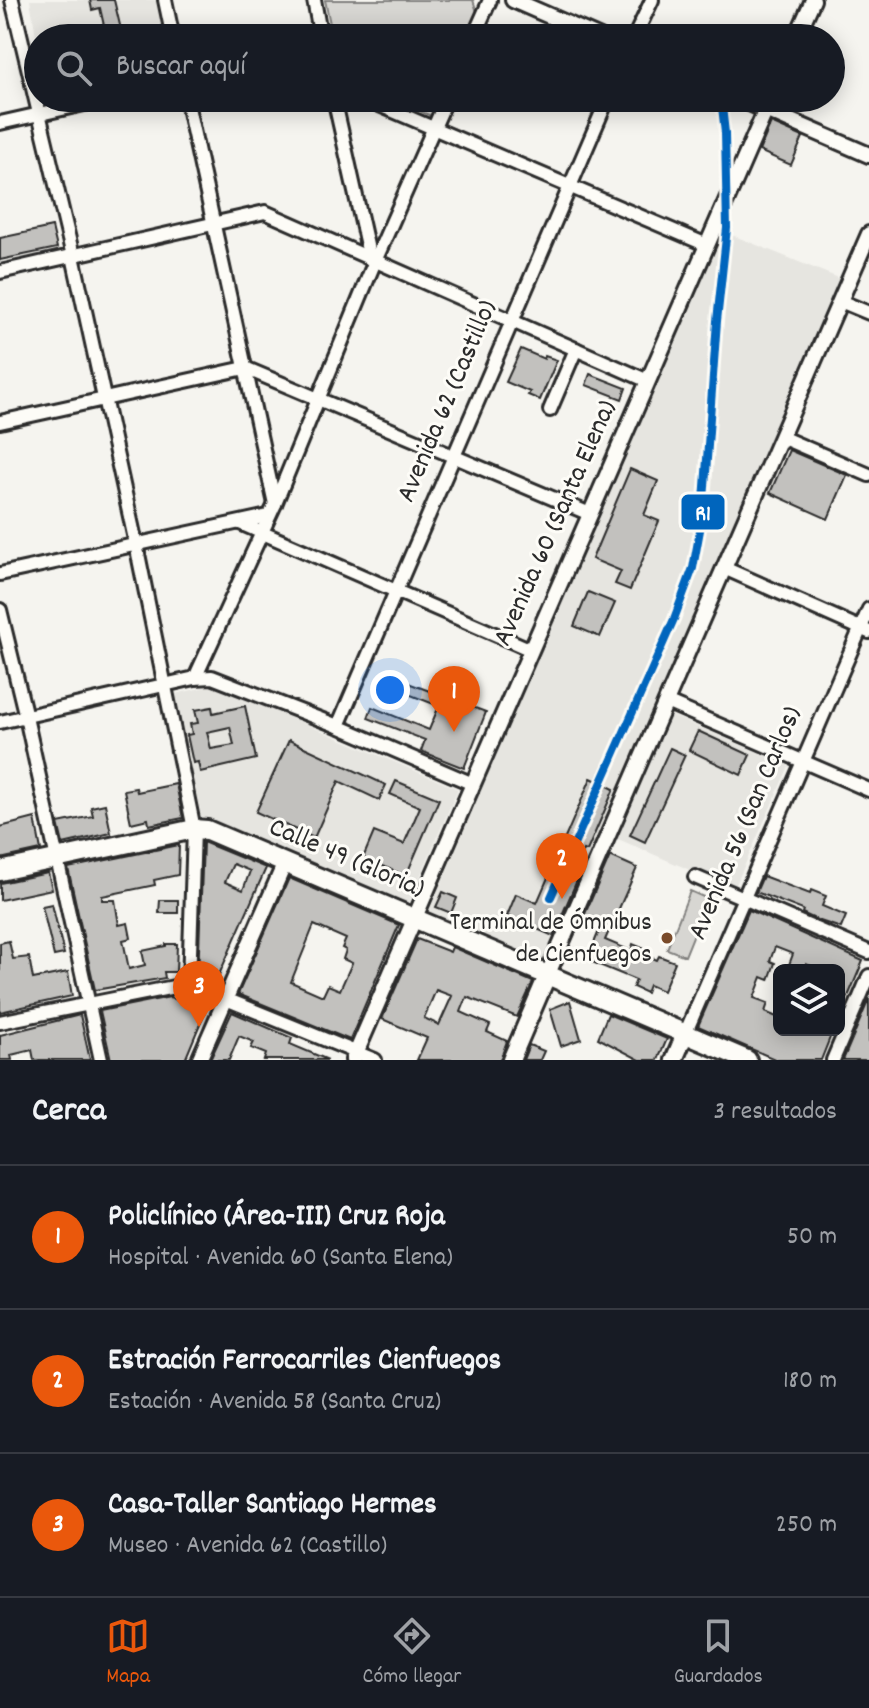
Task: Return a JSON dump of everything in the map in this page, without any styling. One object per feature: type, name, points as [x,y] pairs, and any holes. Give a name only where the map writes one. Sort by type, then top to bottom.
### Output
[{"type":"main road","points":[[0,871],[194,829]]},
{"type":"main road","name":"Calle 49 (Gloria)","points":[[194,829],[207,830],[747,1060]]},
{"type":"main road","points":[[511,1060],[547,976]]},
{"type":"main road","name":"Avenida 56 (San Carlos)","points":[[674,1060],[685,1034]]},
{"type":"street","points":[[12,0],[24,49]]},
{"type":"street","points":[[165,0],[170,24]]},
{"type":"street","points":[[314,0],[318,24]]},
{"type":"street","points":[[479,24],[490,0]]},
{"type":"street","points":[[513,0],[568,24]]},
{"type":"street","points":[[641,24],[652,0]]},
{"type":"street","points":[[802,24],[813,0]]},
{"type":"street","points":[[39,112],[136,544],[194,829],[189,984]]},
{"type":"street","points":[[0,123],[53,112]]},
{"type":"street","points":[[189,112],[245,368],[272,510]]},
{"type":"street","points":[[337,112],[372,260]]},
{"type":"street","points":[[396,112],[707,245]]},
{"type":"street","points":[[195,678],[272,510],[372,260],[440,112]]},
{"type":"street","name":"Avenida 62 (Castillo)","points":[[338,726],[602,112]]},
{"type":"street","name":"Avenida 60 (Santa Elena)","points":[[355,1056],[765,112]]},
{"type":"street","points":[[784,112],[869,155]]},
{"type":"street","points":[[0,272],[265,212],[648,381]]},
{"type":"street","points":[[547,976],[869,234]]},
{"type":"street","points":[[840,301],[869,313]]},
{"type":"street","points":[[550,410],[576,349]]},
{"type":"street","points":[[0,422],[245,368],[590,514]]},
{"type":"street","points":[[781,437],[869,475]]},
{"type":"street","points":[[0,574],[240,523],[272,510]]},
{"type":"street","points":[[240,523],[529,649]]},
{"type":"street","points":[[724,568],[865,630]]},
{"type":"street","name":"Avenida 56 (San Carlos)","points":[[685,1034],[803,762],[865,630],[869,609]]},
{"type":"street","points":[[0,610],[101,1060]]},
{"type":"street","points":[[0,722],[195,678],[222,679],[473,784]]},
{"type":"street","points":[[666,702],[869,790]]},
{"type":"street","points":[[199,1060],[284,865]]},
{"type":"street","points":[[695,877],[869,952]]},
{"type":"street","points":[[833,1060],[869,976]]},
{"type":"street","points":[[0,1022],[189,984],[355,1056],[375,1060]]},
{"type":"shaded area","points":[[30,0],[159,0],[164,24],[34,24]]},
{"type":"shaded area","points":[[325,0],[473,0],[477,12],[471,24],[330,24]]},
{"type":"shaded area","points":[[722,231],[841,279],[546,963],[429,912]]},
{"type":"shaded area","points":[[214,685],[458,789],[408,905],[201,816],[175,694]]},
{"type":"shaded area","points":[[668,714],[789,766],[734,889],[611,836]]},
{"type":"shaded area","points":[[690,891],[708,899],[685,956],[667,949]]},
{"type":"building","points":[[90,0],[114,0],[120,24],[104,24],[100,8],[92,10]]},
{"type":"building","points":[[771,123],[803,137],[791,165],[759,151]]},
{"type":"building","points":[[52,227],[57,248],[0,260],[0,238]]},
{"type":"building","points":[[521,349],[544,359],[545,356],[557,360],[540,400],[506,382]]},
{"type":"building","points":[[590,374],[626,388],[622,399],[586,385]]},
{"type":"building","points":[[789,450],[847,475],[828,519],[770,493]]},
{"type":"building","points":[[630,469],[658,481],[644,515],[659,521],[630,590],[615,584],[621,571],[592,559]]},
{"type":"building","points":[[588,592],[615,603],[600,637],[574,626]]},
{"type":"building","points":[[384,674],[486,712],[464,768],[421,751],[425,740],[368,718],[372,707],[429,730],[439,706],[380,683]]},
{"type":"building","points":[[245,706],[256,759],[200,772],[198,762],[193,763],[187,735],[192,734],[190,724],[198,723],[195,710],[212,707],[213,713]],"holes":[[[230,727],[234,745],[211,749],[207,732]]]},
{"type":"building","points":[[698,731],[750,755],[741,775],[689,750]]},
{"type":"building","points":[[289,740],[386,785],[379,800],[339,781],[314,838],[256,812]]},
{"type":"building","points":[[670,748],[685,755],[645,842],[630,835]]},
{"type":"building","points":[[591,778],[614,789],[587,851],[583,850],[575,869],[581,871],[553,936],[507,916],[516,894],[537,903]]},
{"type":"building","points":[[396,781],[439,799],[406,876],[363,858],[374,832],[404,844],[420,807],[390,794]]},
{"type":"building","points":[[176,784],[183,818],[149,825],[148,819],[131,823],[124,790],[136,788],[137,792]]},
{"type":"building","points":[[105,804],[111,833],[63,844],[58,823],[93,816],[91,807]]},
{"type":"building","points":[[35,818],[41,850],[0,859],[0,827]]},
{"type":"building","points":[[203,842],[266,868],[215,984],[198,977]],"holes":[[[233,864],[250,871],[243,890],[225,882]]]},
{"type":"building","points":[[179,845],[178,875],[154,880],[155,885],[102,896],[102,900],[115,900],[119,925],[128,923],[131,938],[123,940],[129,969],[145,965],[142,951],[177,944],[176,972],[164,972],[165,978],[95,990],[68,868]]},
{"type":"building","points":[[610,856],[637,868],[605,940],[631,951],[633,944],[645,949],[643,954],[657,960],[659,956],[675,962],[663,991],[649,985],[646,993],[633,987],[636,980],[587,960],[599,931],[581,923]]},
{"type":"building","points":[[48,873],[52,889],[0,900],[0,883]]},
{"type":"building","points":[[763,876],[810,894],[811,890],[826,896],[822,906],[846,916],[841,928],[756,892]]},
{"type":"building","points":[[289,878],[399,925],[350,1040],[238,994]],"holes":[[[314,925],[346,939],[342,948],[346,950],[343,959],[352,963],[340,990],[328,985],[323,996],[291,982]]]},
{"type":"building","points":[[443,892],[457,898],[451,913],[436,907]]},
{"type":"building","points":[[160,900],[178,900],[178,913],[159,913]]},
{"type":"building","points":[[52,904],[64,954],[54,956],[42,906]]},
{"type":"building","points":[[749,910],[863,961],[845,1004],[845,964],[789,964],[793,954],[775,947],[770,961],[775,963],[769,980],[762,977],[754,998],[768,1003],[765,1012],[773,1015],[773,1036],[831,1036],[821,1060],[777,1060],[698,1026]]},
{"type":"building","points":[[417,939],[450,952],[452,947],[533,982],[517,1017],[467,997],[461,1012],[490,1025],[487,1032],[507,1041],[500,1060],[417,1060],[427,1038],[382,1019]],"holes":[[[436,990],[452,996],[439,1025],[424,1018]]]},
{"type":"building","points":[[9,941],[13,959],[29,957],[33,979],[68,972],[72,996],[0,1012],[0,943]]},
{"type":"building","points":[[191,995],[209,1002],[185,1060],[111,1060],[100,1011],[170,997],[187,1004]]},
{"type":"building","points":[[869,999],[869,1060],[843,1060]]},
{"type":"building","points":[[570,1001],[581,1039],[561,1046],[550,1009]]},
{"type":"building","points":[[232,1012],[292,1038],[290,1044],[328,1060],[264,1060],[266,1054],[251,1048],[254,1042],[239,1036],[229,1060],[210,1060]]},
{"type":"building","points":[[608,1014],[667,1039],[658,1060],[640,1060],[598,1038]]},
{"type":"building","points":[[80,1015],[90,1060],[34,1060],[32,1050],[11,1055],[12,1060],[0,1060],[0,1035]]},
{"type":"building","points":[[529,1045],[544,1051],[540,1060],[523,1060]]},
{"type":"transit line","name":"R1","points":[[551,897],[674,619],[693,568],[703,514],[727,228],[723,112]]},
{"type":"place","name":"Policlínico (Área-III) Cruz Roja","points":[[454,732]]},
{"type":"place","name":"Estración Ferrocarriles Cienfuegos","points":[[562,899]]},
{"type":"place","name":"Terminal de Ómnibus de Cienfuegos","points":[[667,938]]},
{"type":"place","name":"Casa-Taller Santiago Hermes","points":[[199,1027]]}]
